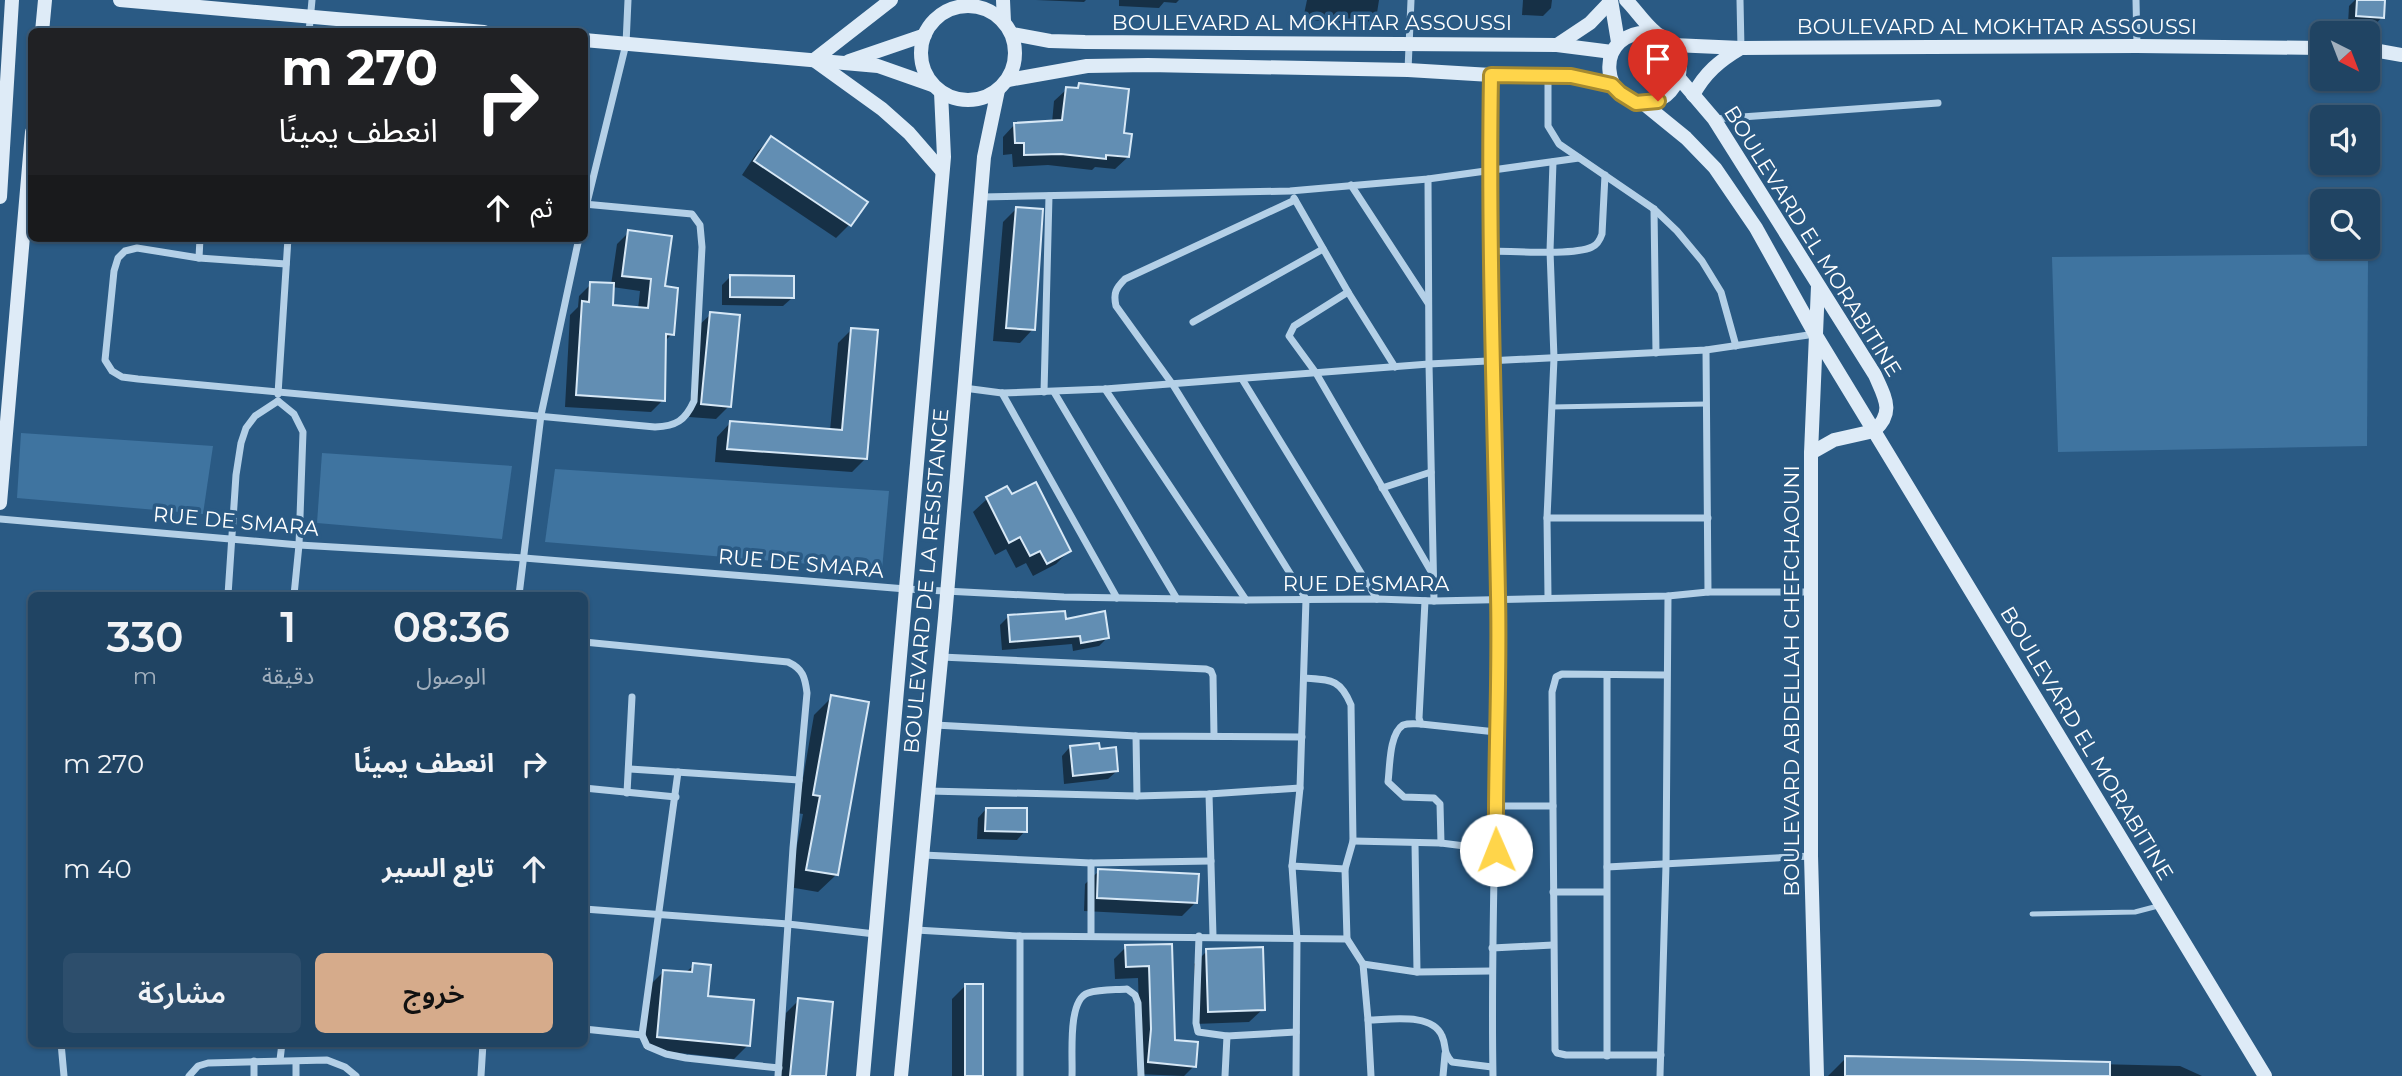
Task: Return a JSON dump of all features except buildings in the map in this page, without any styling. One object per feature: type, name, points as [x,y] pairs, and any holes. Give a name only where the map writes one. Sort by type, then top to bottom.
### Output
[{"type":"street","points":[[0,197],[12,0]]},
{"type":"street","points":[[42,28],[45,0]]},
{"type":"street","points":[[120,0],[310,24],[397,28]]},
{"type":"street","points":[[310,24],[312,0]]},
{"type":"street","points":[[588,196],[626,44],[628,0]]},
{"type":"street","points":[[814,60],[891,0]]},
{"type":"street","points":[[588,40],[878,66],[937,88],[954,99],[970,101],[985,98],[1003,85],[1016,51],[1003,0]]},
{"type":"street","points":[[1408,70],[1411,0]]},
{"type":"street","points":[[1611,0],[1615,47],[1608,68],[1612,85],[1628,100],[1643,103],[1658,101],[1671,92],[1679,78],[1680,61],[1673,45],[1656,33],[1626,0]]},
{"type":"street","points":[[1557,45],[1590,23],[1611,0]]},
{"type":"street","points":[[1693,95],[1710,69],[1741,48],[1740,0]]},
{"type":"street","points":[[2136,0],[2137,46]]},
{"type":"street","points":[[937,88],[925,74],[921,48],[930,25],[949,5],[978,7],[992,12],[1008,28]]},
{"type":"street","name":"BOULEVARD AL MOKHTAR ASSOUSSI","points":[[1008,28],[1050,41],[1615,47]]},
{"type":"street","points":[[1615,47],[1629,34],[1642,31],[1656,33]]},
{"type":"street","points":[[844,63],[925,35]]},
{"type":"street","name":"BOULEVARD AL MOKHTAR ASSOUSSI","points":[[1673,45],[1741,48],[2310,48]]},
{"type":"street","points":[[2380,51],[2402,55]]},
{"type":"street","points":[[814,60],[882,109],[909,133],[942,171]]},
{"type":"street","name":"BOULEVARD AL MOKHTAR ASSOUSSI","points":[[1003,85],[1050,71],[1111,65],[1408,70],[1571,76],[1612,85]]},
{"type":"street","points":[[1491,75],[1491,362],[1498,599],[1496,850],[1491,971],[1493,1076]]},
{"type":"street","points":[[1548,76],[1548,126],[1559,144],[1654,209],[1702,261],[1721,292],[1736,346]]},
{"type":"street","name":"BOULEVARD EL MORABITINE","points":[[1679,78],[1714,119],[1875,375],[1884,394],[1887,413],[1883,423],[1874,431]]},
{"type":"street","name":"BOULEVARD DE LA RESISTANCE","points":[[901,1076],[948,590],[984,157],[1003,85]]},
{"type":"street","name":"BOULEVARD DE LA RESISTANCE","points":[[863,1076],[942,171],[944,125],[937,88]]},
{"type":"street","name":"BOULEVARD EL MORABITINE","points":[[1643,103],[1686,138],[1715,168],[1756,228],[1815,334],[2265,1076]]},
{"type":"street","points":[[1714,119],[1938,103]]},
{"type":"street","points":[[982,197],[1290,191],[1428,179],[1579,158]]},
{"type":"street","points":[[1548,597],[1547,518],[1554,358],[1550,251],[1553,162]]},
{"type":"street","points":[[1490,251],[1591,248],[1599,242],[1602,234],[1605,176]]},
{"type":"street","points":[[0,503],[28,178]]},
{"type":"street","points":[[1428,179],[1430,472],[1434,601]]},
{"type":"street","points":[[1351,186],[1429,304]]},
{"type":"street","points":[[1290,191],[1395,367]]},
{"type":"street","points":[[1044,392],[1049,196]]},
{"type":"street","points":[[1295,200],[1125,279],[1116,287],[1114,297],[1116,306],[1173,385],[1306,599],[1300,788],[1293,866],[1297,939],[1296,1076]]},
{"type":"street","points":[[286,264],[199,258],[137,248],[125,251],[118,258],[114,271],[105,351],[112,372],[122,377],[655,428],[671,426],[683,421],[694,401],[702,247],[700,225],[692,214],[588,204]]},
{"type":"street","points":[[1654,209],[1656,353]]},
{"type":"street","points":[[199,258],[200,242]]},
{"type":"street","points":[[278,401],[288,242]]},
{"type":"street","points":[[519,592],[541,415],[578,242]]},
{"type":"street","points":[[1193,322],[1323,249]]},
{"type":"street","name":"BOULEVARD ABDELLAH CHEFCHAOUNI","points":[[1817,1076],[1811,856],[1811,453],[1818,286]]},
{"type":"street","points":[[1348,292],[1290,330],[1289,336],[1316,373],[1432,573]]},
{"type":"street","points":[[963,387],[1002,393],[1173,385],[1429,364],[1706,350],[1815,334]]},
{"type":"street","points":[[1706,350],[1708,592]]},
{"type":"street","points":[[1242,379],[1377,598]]},
{"type":"street","points":[[1105,389],[1246,600]]},
{"type":"street","points":[[1054,392],[1177,599]]},
{"type":"street","points":[[1002,393],[1116,598]]},
{"type":"street","points":[[228,592],[234,539],[236,475],[241,443],[246,428],[255,416],[278,401]]},
{"type":"street","points":[[278,401],[294,414],[303,432],[299,545],[294,592]]},
{"type":"street","points":[[1811,453],[1834,440],[1874,431]]},
{"type":"street","points":[[1382,488],[1430,472]]},
{"type":"street","points":[[1547,518],[1708,518]]},
{"type":"street","name":"RUE DE SMARA","points":[[0,519],[299,545],[524,558],[906,589],[1116,598],[1377,598],[1434,601],[1668,596],[1708,592],[1811,592]]},
{"type":"street","points":[[1660,1076],[1666,865],[1668,596]]},
{"type":"street","points":[[1421,724],[1419,718],[1425,601]]},
{"type":"street","points":[[588,642],[788,662],[801,668],[806,679],[779,1072],[666,1055],[647,1046],[642,1035],[678,772]]},
{"type":"street","points":[[941,657],[1206,669],[1213,676],[1214,736]]},
{"type":"street","points":[[1661,1055],[1561,1054],[1555,1050],[1553,683],[1556,677],[1562,674],[1666,675]]},
{"type":"street","points":[[1607,675],[1607,1056]]},
{"type":"street","points":[[1304,678],[1332,680],[1341,685],[1351,705],[1353,841],[1345,869],[1347,939],[1363,964],[1371,1076]]},
{"type":"street","points":[[627,793],[632,697]]},
{"type":"street","points":[[1441,843],[1440,804],[1434,799],[1404,797],[1388,782],[1394,738],[1400,727],[1407,724],[1496,732]]},
{"type":"street","points":[[935,725],[1136,736],[1302,737]]},
{"type":"street","points":[[1136,736],[1137,796]]},
{"type":"street","points":[[630,769],[799,780]]},
{"type":"street","points":[[588,788],[676,797]]},
{"type":"street","points":[[929,791],[1137,796],[1300,788]]},
{"type":"street","points":[[1209,794],[1213,936]]},
{"type":"street","points":[[1495,806],[1553,806]]},
{"type":"street","points":[[1353,841],[1441,843],[1496,850]]},
{"type":"street","points":[[1415,843],[1418,972]]},
{"type":"street","points":[[923,855],[1091,863],[1210,862]]},
{"type":"street","points":[[1607,867],[1811,856]]},
{"type":"street","points":[[1091,863],[1091,936]]},
{"type":"street","points":[[1293,866],[1345,869]]},
{"type":"street","points":[[1553,892],[1606,892]]},
{"type":"street","points":[[588,909],[788,924],[875,934]]},
{"type":"street","points":[[916,930],[1020,936],[1347,939]]},
{"type":"street","points":[[1020,936],[1020,1076]]},
{"type":"street","points":[[1199,936],[1196,1028],[1201,1034],[1227,1036],[1296,1032]]},
{"type":"street","points":[[1492,948],[1553,945]]},
{"type":"street","points":[[1363,964],[1418,972],[1491,971]]},
{"type":"street","points":[[1072,1076],[1074,1014],[1082,996],[1089,992],[1127,989],[1135,995],[1138,1003],[1141,1076]]},
{"type":"street","points":[[1368,1020],[1420,1021],[1430,1024],[1442,1036],[1445,1054],[1443,1076]]},
{"type":"street","points":[[588,1029],[642,1035]]},
{"type":"street","points":[[1225,1076],[1227,1036]]},
{"type":"street","points":[[61,1047],[64,1076]]},
{"type":"street","points":[[280,1060],[282,1047]]},
{"type":"street","points":[[481,1076],[483,1047]]},
{"type":"street","points":[[1445,1054],[1452,1062],[1492,1067]]},
{"type":"street","points":[[189,1076],[198,1066],[208,1063],[280,1060],[337,1062],[356,1076]]},
{"type":"street","points":[[254,1061],[254,1076]]},
{"type":"street","points":[[296,1062],[296,1076]]},
{"type":"lane","points":[[1552,407],[1706,404]]},
{"type":"lane","points":[[2032,914],[2135,912],[2161,905]]},
{"type":"shaded area","points":[[2310,255],[2310,259],[2368,259],[2367,446],[2058,452],[2052,257]]},
{"type":"shaded area","points":[[21,433],[213,446],[203,514],[17,498]]},
{"type":"shaded area","points":[[322,453],[512,466],[502,539],[317,523]]},
{"type":"shaded area","points":[[555,469],[889,491],[882,570],[545,542]]},
{"type":"route","points":[[1496,850],[1498,599],[1491,362],[1491,75],[1571,76],[1612,85],[1628,100],[1636,103],[1658,101]]}]
